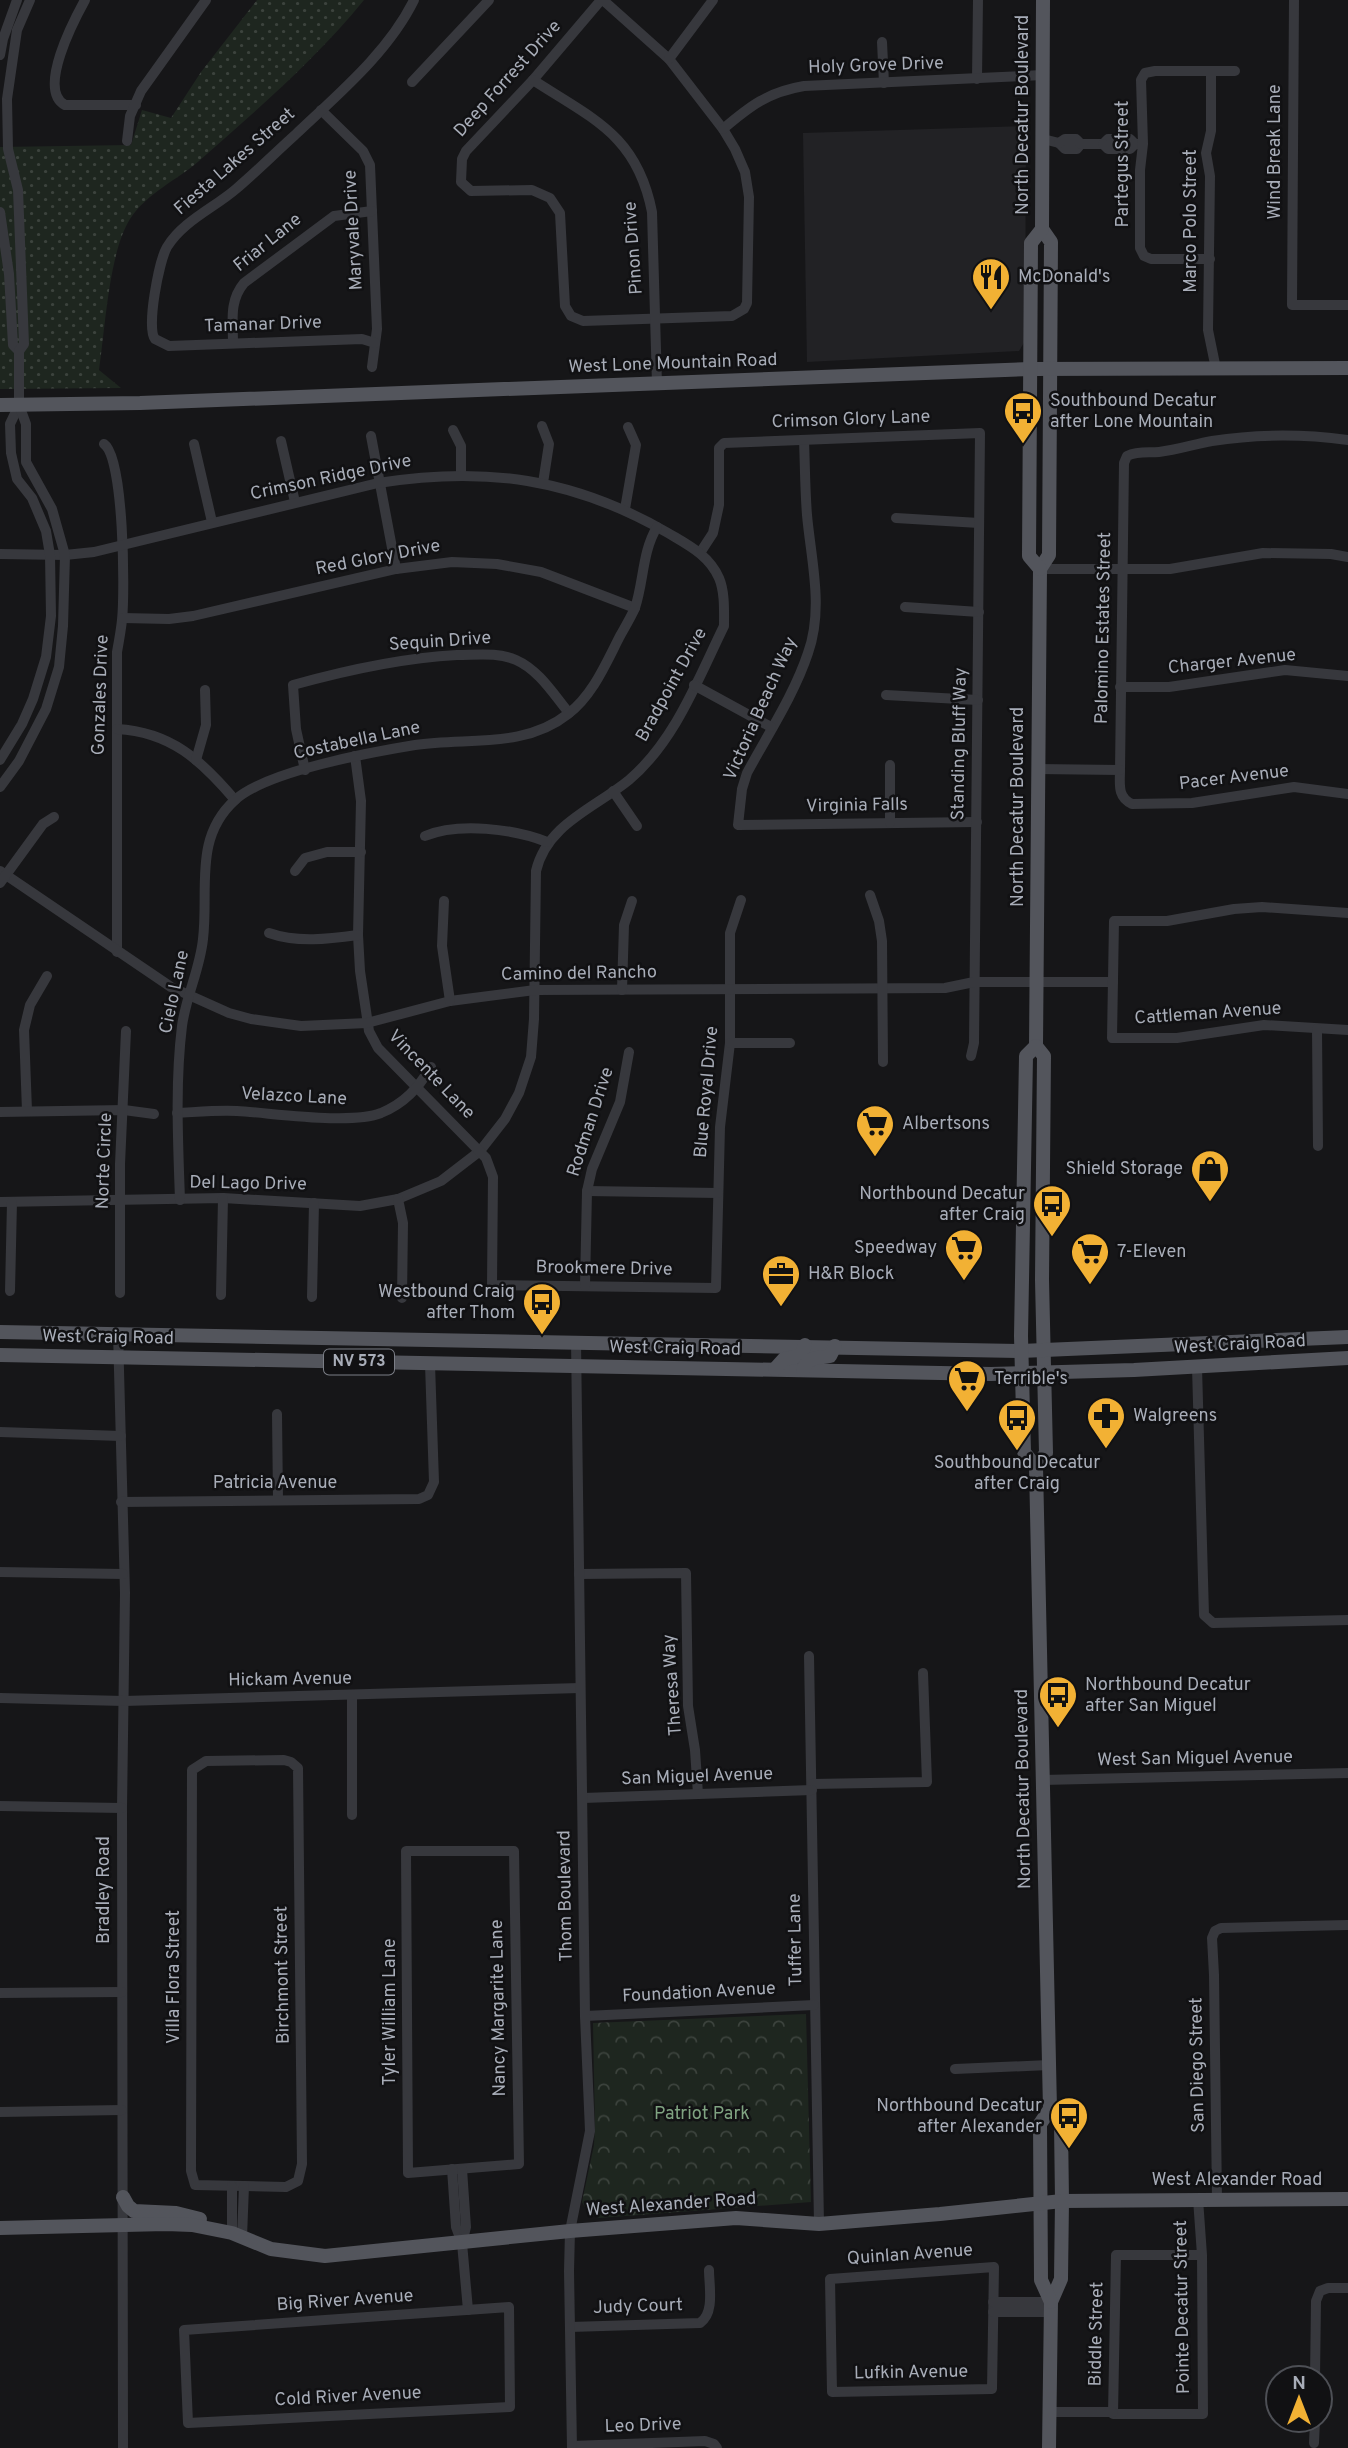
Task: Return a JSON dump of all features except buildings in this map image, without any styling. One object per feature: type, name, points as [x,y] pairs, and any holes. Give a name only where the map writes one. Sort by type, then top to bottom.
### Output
[{"type":"main road","name":"North Decatur Boulevard","points":[[1044,0],[1042,229],[1051,242],[1051,370],[1049,555],[1040,569],[1036,1046],[1044,1056],[1043,1350],[1046,1453],[1036,1467],[1050,2109],[1060,2124],[1062,2201],[1061,2279],[1051,2307],[1049,2448]]},
{"type":"main road","name":"North Decatur Boulevard","points":[[1040,569],[1029,555],[1030,369],[1031,243],[1042,229]]},
{"type":"main road","name":"West Lone Mountain Road","points":[[0,405],[151,403],[1030,369],[1348,368]]},
{"type":"main road","name":"North Decatur Boulevard","points":[[1036,1046],[1026,1056],[1025,1074],[1021,1350],[1024,1452],[1036,1467]]},
{"type":"main road","points":[[1025,1074],[1034,1082],[1035,1101],[1044,1114]]},
{"type":"main road","points":[[1024,1097],[1034,1112],[1034,1132],[1044,1139]]},
{"type":"main road","name":"West Craig Road","points":[[0,1332],[1021,1350],[1348,1337]]},
{"type":"main road","points":[[1258,1341],[1259,1363]]},
{"type":"main road","points":[[775,1369],[784,1359],[801,1356],[806,1345]]},
{"type":"main road","points":[[803,1370],[807,1361],[813,1357],[830,1356],[835,1346]]},
{"type":"main road","name":"West Craig Road","points":[[0,1355],[1021,1374],[1348,1358]]},
{"type":"main road","name":"North Decatur Boulevard","points":[[1050,2109],[1040,2124],[1041,2280],[1051,2307]]},
{"type":"main road","points":[[123,2197],[134,2210],[176,2213],[202,2220],[231,2234]]},
{"type":"main road","name":"West Alexander Road","points":[[0,2228],[192,2225],[231,2234],[271,2249],[325,2256],[570,2231],[736,2218],[819,2224],[1062,2201],[1348,2199]]},
{"type":"street","points":[[0,55],[17,0]]},
{"type":"street","points":[[0,787],[34,734],[46,709],[59,667],[63,625],[65,555],[52,509],[26,462],[26,424],[19,405],[19,351],[24,344],[23,274],[18,190],[8,149],[7,99],[17,30],[30,0]]},
{"type":"street","points":[[85,0],[65,40],[55,75],[54,89],[59,101],[65,104],[136,104]]},
{"type":"street","points":[[127,141],[130,116],[136,104],[162,60],[206,0]]},
{"type":"street","name":"Fiesta Lakes Street","points":[[155,340],[150,330],[160,269],[167,247],[186,225],[235,190],[374,57],[404,20],[414,0]]},
{"type":"street","points":[[412,82],[489,0]]},
{"type":"street","points":[[602,0],[669,59],[723,129],[745,172],[749,197],[747,303],[744,309],[732,316],[656,318]]},
{"type":"street","name":"Deep Forrest Drive","points":[[602,0],[533,80],[466,151],[460,174],[465,188],[471,191],[532,190],[550,198],[560,213],[565,306],[571,316],[583,321],[656,318]]},
{"type":"street","points":[[669,59],[713,0]]},
{"type":"street","points":[[977,79],[978,0]]},
{"type":"street","name":"Wind Break Lane","points":[[1294,0],[1292,305],[1348,305]]},
{"type":"street","points":[[882,42],[884,83]]},
{"type":"street","points":[[1210,71],[1235,71]]},
{"type":"street","name":"Partegus Street","points":[[1210,71],[1145,73],[1141,80],[1139,144],[1140,248],[1144,256],[1150,259],[1210,259]]},
{"type":"street","name":"Marco Polo Street","points":[[1210,71],[1210,131],[1206,153],[1210,176],[1208,330],[1216,369]]},
{"type":"street","name":"Holy Grove Drive","points":[[723,129],[755,102],[788,88],[1043,75]]},
{"type":"street","name":"Pinon Drive","points":[[533,80],[605,128],[624,145],[638,166],[647,188],[652,212],[657,384]]},
{"type":"street","name":"Maryvale Drive","points":[[321,110],[363,151],[370,165],[377,328],[372,367]]},
{"type":"street","points":[[1043,139],[1059,143],[1065,149],[1077,149],[1081,144],[1103,144],[1108,139],[1130,139],[1139,144]]},
{"type":"street","name":"Friar Lane","points":[[233,343],[233,303],[236,292],[244,283],[334,216],[372,211]]},
{"type":"street","points":[[0,212],[9,274],[13,345],[19,351]]},
{"type":"street","name":"Tamanar Drive","points":[[155,340],[169,346],[362,339],[374,343]]},
{"type":"street","points":[[0,760],[22,724],[33,699],[46,657],[51,616],[47,531],[32,498],[17,479],[11,453],[10,424],[19,405]]},
{"type":"street","points":[[542,426],[549,443],[543,483]]},
{"type":"street","points":[[625,509],[636,445],[628,427]]},
{"type":"street","points":[[453,430],[461,446],[461,475]]},
{"type":"street","name":"Crimson Glory Lane","points":[[700,553],[713,533],[715,524],[719,505],[719,448],[724,443],[980,433]]},
{"type":"street","name":"Standing Bluff Way","points":[[971,1056],[974,1043],[980,433]]},
{"type":"street","points":[[370,436],[396,569]]},
{"type":"street","name":"Palomino Estates Street","points":[[1124,800],[1120,793],[1120,770],[1124,463],[1127,456],[1214,441],[1268,436],[1318,436],[1348,440]]},
{"type":"street","name":"Victoria Beach Way","points":[[738,825],[742,789],[747,773],[799,676],[809,652],[815,624],[816,598],[807,513],[804,440]]},
{"type":"street","points":[[281,441],[295,502]]},
{"type":"street","name":"Gonzales Drive","points":[[104,444],[109,447],[117,470],[123,543],[123,618],[117,652],[117,952]]},
{"type":"street","points":[[194,444],[212,522]]},
{"type":"street","name":"Crimson Ridge Drive","points":[[0,554],[65,555],[94,552],[378,483],[417,477],[461,475],[543,483],[580,493],[625,509],[700,553]]},
{"type":"street","points":[[896,518],[979,523]]},
{"type":"street","name":"Costabella Lane","points":[[235,800],[254,786],[355,756],[428,743],[515,738],[535,733],[569,713],[585,698],[597,680],[635,608],[648,542],[657,527]]},
{"type":"street","name":"Bradpoint Drive","points":[[480,1151],[505,1119],[519,1093],[531,1057],[535,990],[536,871],[547,842],[564,825],[649,762],[666,737],[724,626],[720,580],[700,553]]},
{"type":"street","points":[[1040,569],[1170,569],[1264,553],[1309,553],[1348,557]]},
{"type":"street","name":"Red Glory Drive","points":[[123,618],[169,619],[193,616],[396,569],[452,562],[497,564],[563,579],[635,608]]},
{"type":"street","points":[[905,607],[979,612]]},
{"type":"street","name":"Sequin Drive","points":[[305,770],[296,729],[292,685],[335,673],[389,662],[433,657],[495,655],[530,668],[569,713]]},
{"type":"street","name":"Charger Avenue","points":[[1121,687],[1169,687],[1285,670],[1348,676]]},
{"type":"street","points":[[694,685],[771,727]]},
{"type":"street","points":[[196,760],[206,726],[205,690]]},
{"type":"street","points":[[886,695],[978,701]]},
{"type":"street","points":[[117,729],[135,730],[166,740],[196,760],[235,800]]},
{"type":"street","name":"Vincente Lane","points":[[355,756],[361,801],[358,935],[366,1023],[378,1048],[486,1158],[493,1177],[492,1285]]},
{"type":"street","points":[[890,765],[890,823]]},
{"type":"street","points":[[1037,769],[1120,770]]},
{"type":"street","name":"Pacer Avenue","points":[[1124,800],[1132,804],[1192,803],[1294,787],[1348,794]]},
{"type":"street","points":[[613,791],[637,826]]},
{"type":"street","name":"Cielo Lane","points":[[180,1200],[177,1113],[183,1024],[203,940],[205,859],[210,837],[220,818],[235,800]]},
{"type":"street","points":[[2,876],[43,824],[54,817]]},
{"type":"street","name":"Virginia Falls","points":[[738,825],[977,822]]},
{"type":"street","points":[[425,836],[452,829],[499,831],[530,835],[547,842]]},
{"type":"street","points":[[295,871],[305,858],[327,852],[361,852]]},
{"type":"street","name":"Camino del Rancho","points":[[2,876],[190,998],[229,1013],[288,1025],[366,1023],[450,1001],[535,990],[883,989],[945,988],[974,982],[1113,982]]},
{"type":"street","points":[[870,895],[879,921],[882,941],[883,1062]]},
{"type":"street","name":"Blue Royal Drive","points":[[716,1288],[720,1127],[730,1043],[730,933],[741,900]]},
{"type":"street","points":[[444,901],[442,946],[450,1001]]},
{"type":"street","points":[[622,990],[624,925],[632,901]]},
{"type":"street","points":[[1113,982],[1114,921],[1167,921],[1234,909],[1262,907],[1348,913]]},
{"type":"street","points":[[269,933],[282,937],[313,939],[358,935]]},
{"type":"street","points":[[27,1111],[24,1030],[30,1005],[47,976]]},
{"type":"street","name":"Cattleman Avenue","points":[[1113,982],[1112,1038],[1177,1038],[1283,1024],[1348,1030]]},
{"type":"street","points":[[1317,1029],[1318,1146]]},
{"type":"street","name":"Norte Circle","points":[[120,1293],[120,1201],[126,1031]]},
{"type":"street","points":[[730,1043],[790,1043]]},
{"type":"street","name":"Rodman Drive","points":[[585,1286],[587,1191],[592,1169],[620,1102],[629,1052]]},
{"type":"street","name":"Velazco Lane","points":[[177,1113],[233,1111],[355,1118],[379,1114],[418,1089],[431,1067]]},
{"type":"street","points":[[0,1112],[124,1110],[154,1114]]},
{"type":"street","name":"Del Lago Drive","points":[[6,1202],[223,1198],[360,1206],[398,1199],[441,1181],[480,1151]]},
{"type":"street","points":[[587,1191],[718,1193]]},
{"type":"street","points":[[221,1295],[223,1198]]},
{"type":"street","points":[[398,1199],[403,1223],[402,1298]]},
{"type":"street","points":[[6,1202],[10,1291]]},
{"type":"street","points":[[312,1297],[314,1203]]},
{"type":"street","name":"Brookmere Drive","points":[[492,1285],[716,1288]]},
{"type":"street","name":"Bradley Road","points":[[118,1333],[122,1574],[125,1593],[122,1808],[124,2448]]},
{"type":"street","name":"Thom Boulevard","points":[[572,2447],[570,2231],[590,2131],[585,2016],[576,1341]]},
{"type":"street","name":"Patricia Avenue","points":[[121,1502],[419,1499],[428,1495],[434,1482],[430,1364]]},
{"type":"street","points":[[1197,1367],[1204,1615],[1213,1623],[1348,1620]]},
{"type":"street","points":[[277,1414],[278,1500]]},
{"type":"street","points":[[0,1432],[121,1436]]},
{"type":"street","points":[[0,1572],[122,1574]]},
{"type":"street","name":"Theresa Way","points":[[579,1574],[686,1573],[688,1706],[698,1794]]},
{"type":"street","name":"Tuffer Lane","points":[[809,1656],[819,2224]]},
{"type":"street","name":"San Miguel Avenue","points":[[583,1798],[927,1782],[923,1673]]},
{"type":"street","name":"Hickam Avenue","points":[[0,1698],[124,1701],[580,1688]]},
{"type":"street","points":[[352,1696],[352,1815]]},
{"type":"street","name":"Villa Flora Street","points":[[238,2186],[195,2185],[191,2171],[192,1770],[206,1761],[284,1760],[298,1768]]},
{"type":"street","name":"Birchmont Street","points":[[238,2186],[286,2187],[298,2181],[302,2164],[298,1768]]},
{"type":"street","name":"West San Miguel Avenue","points":[[1042,1780],[1348,1773]]},
{"type":"street","points":[[0,1806],[122,1808]]},
{"type":"street","name":"Nancy Margarite Lane","points":[[406,1851],[514,1851],[519,2164],[457,2169]]},
{"type":"street","name":"Tyler William Lane","points":[[406,1851],[408,2173],[457,2169]]},
{"type":"street","name":"San Diego Street","points":[[1217,2199],[1212,1938],[1215,1931],[1221,1928],[1348,1925]]},
{"type":"street","points":[[0,1993],[122,1992]]},
{"type":"street","name":"Foundation Avenue","points":[[585,2016],[814,2005]]},
{"type":"street","points":[[955,2069],[1049,2065]]},
{"type":"street","points":[[0,2112],[122,2110]]},
{"type":"street","points":[[457,2169],[466,2227],[463,2243],[468,2310]]},
{"type":"street","points":[[231,2234],[238,2186]]},
{"type":"street","name":"Pointe Decatur Street","points":[[1113,2413],[1203,2414],[1202,2255],[1198,2199]]},
{"type":"street","name":"Biddle Street","points":[[1113,2413],[1116,2255],[1202,2255]]},
{"type":"street","name":"Quinlan Avenue","points":[[832,2392],[830,2278],[994,2267],[993,2307]]},
{"type":"street","name":"Judy Court","points":[[570,2327],[700,2323],[706,2319],[710,2308],[709,2270]]},
{"type":"street","points":[[1315,2364],[1316,2301],[1320,2291],[1328,2288],[1348,2288]]},
{"type":"street","name":"Big River Avenue","points":[[188,2423],[184,2330],[509,2307],[510,2407]]},
{"type":"street","points":[[993,2307],[1051,2307]]},
{"type":"street","name":"Lufkin Avenue","points":[[832,2392],[992,2389],[993,2307]]},
{"type":"street","name":"Cold River Avenue","points":[[188,2423],[510,2407]]},
{"type":"street","points":[[1050,2412],[1113,2413]]},
{"type":"street","points":[[1314,2434],[1314,2443]]},
{"type":"street","name":"Leo Drive","points":[[572,2447],[705,2441],[716,2446]]},
{"type":"shaded area","points":[[1026,126],[1025,341],[1019,351],[807,362],[803,133]]},
{"type":"green space","points":[[257,0],[364,0],[285,84],[199,161],[145,202],[130,219],[117,251],[99,370],[121,388],[0,389],[0,147],[131,145],[142,110],[171,118],[201,72]]},
{"type":"green space","name":"Patriot Park","points":[[806,2014],[811,2202],[599,2218],[588,2213],[582,2202],[595,2129],[593,2023]]},
{"type":"place","name":"McDonald's","points":[[991,311]]},
{"type":"place","name":"Southbound Decatur after Lone Mountain","points":[[1023,445]]},
{"type":"place","name":"Albertsons","points":[[875,1158]]},
{"type":"place","name":"Shield Storage","points":[[1210,1203]]},
{"type":"place","name":"Northbound Decatur after Craig","points":[[1052,1238]]},
{"type":"place","name":"Speedway","points":[[964,1282]]},
{"type":"place","name":"7-Eleven","points":[[1090,1286]]},
{"type":"place","name":"H&R Block","points":[[781,1308]]},
{"type":"place","name":"Westbound Craig after Thom","points":[[542,1336]]},
{"type":"place","name":"Terrible's","points":[[967,1413]]},
{"type":"place","name":"Walgreens","points":[[1106,1450]]},
{"type":"place","name":"Southbound Decatur after Craig","points":[[1017,1452]]},
{"type":"place","name":"Northbound Decatur after San Miguel","points":[[1058,1729]]},
{"type":"place","name":"Northbound Decatur after Alexander","points":[[1069,2150]]}]
